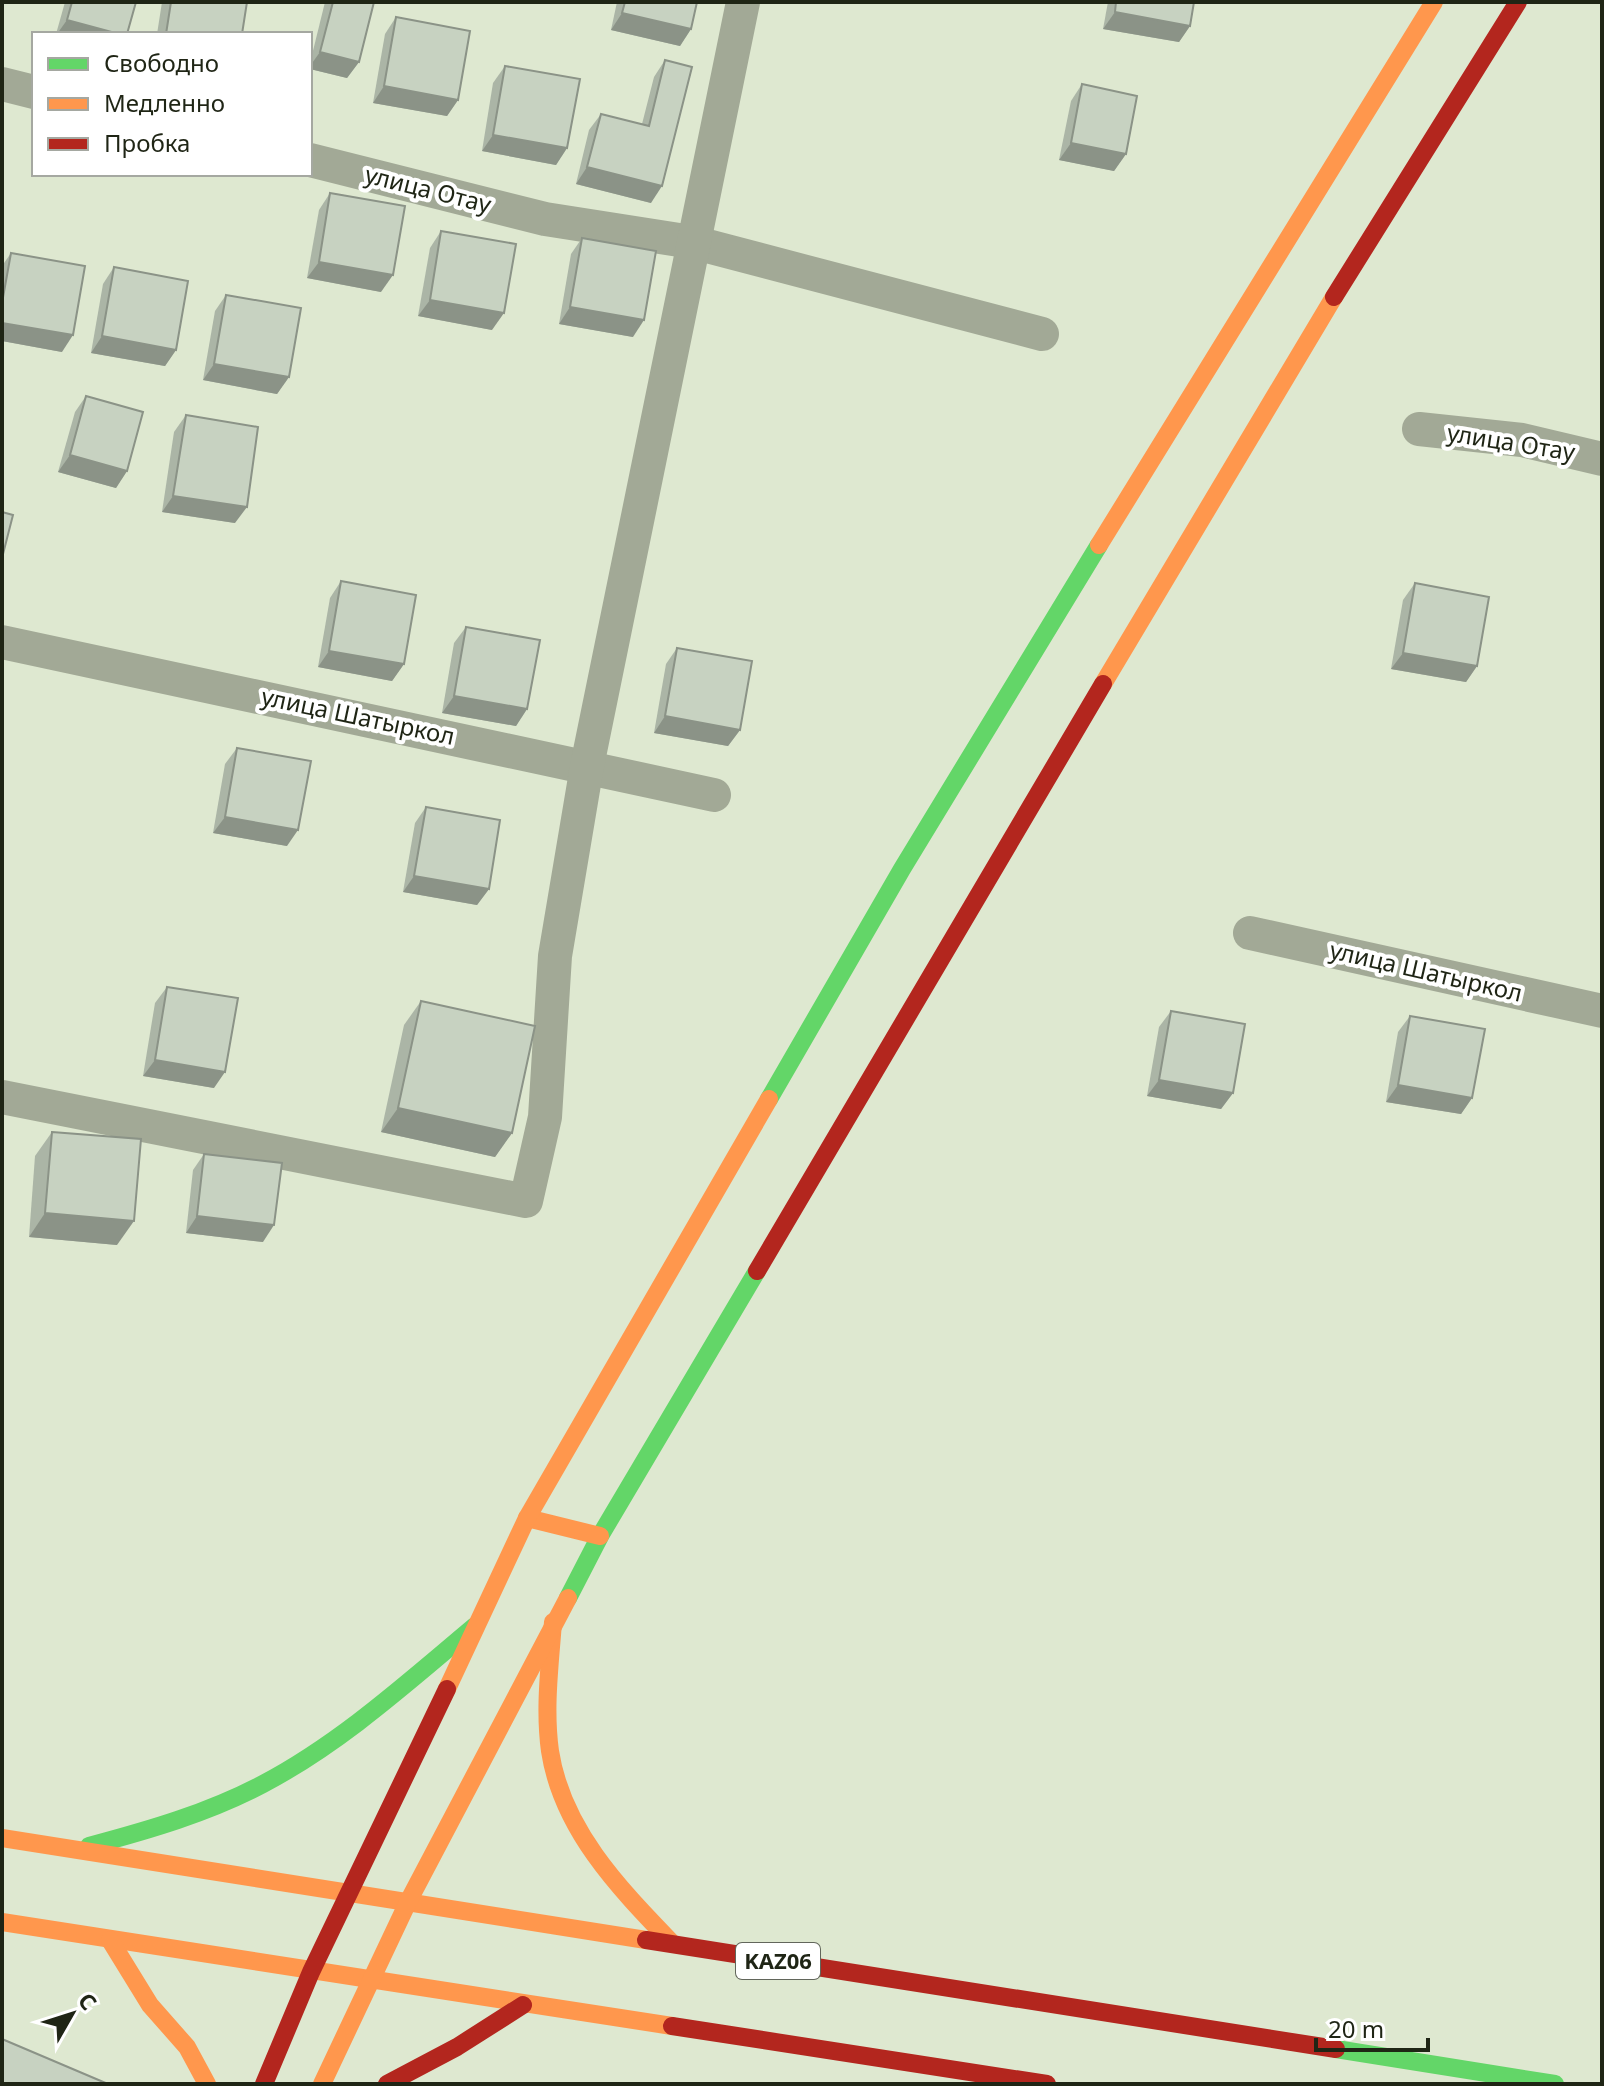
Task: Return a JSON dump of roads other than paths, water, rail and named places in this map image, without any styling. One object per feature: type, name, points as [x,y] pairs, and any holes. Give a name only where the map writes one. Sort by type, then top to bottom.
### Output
[{"type":"main road","points":[[264,2084],[311,1972],[352,1893],[527,1518],[902,869],[1213,357],[1434,2]]},
{"type":"main road","points":[[322,2084],[408,1902],[600,1536],[1283,379],[1518,2]]},
{"type":"main road","points":[[527,1518],[600,1536]]},
{"type":"main road","points":[[553,1622],[548,1717],[551,1759],[559,1790],[591,1855],[673,1944]]},
{"type":"main road","points":[[76,1850],[167,1824],[231,1799],[303,1760],[359,1721],[475,1626]]},
{"type":"main road","name":"KАZ06","points":[[2,1838],[1555,2084]]},
{"type":"main road","points":[[2,1922],[1047,2084]]},
{"type":"main road","points":[[110,1940],[150,2005],[187,2047],[207,2084]]},
{"type":"main road","points":[[387,2084],[457,2047],[523,2005]]},
{"type":"street","points":[[2,1097],[526,1201],[545,1117],[555,956],[587,766],[743,2]]},
{"type":"street","points":[[2,84],[32,92]]},
{"type":"street","name":"улица Отау","points":[[312,161],[545,219],[692,242],[1042,334]]},
{"type":"street","name":"улица Отау","points":[[1419,429],[1522,440],[1602,459]]},
{"type":"street","name":"улица Шатыркол","points":[[2,642],[714,795]]},
{"type":"street","name":"улица Шатыркол","points":[[1250,933],[1602,1011]]}]
